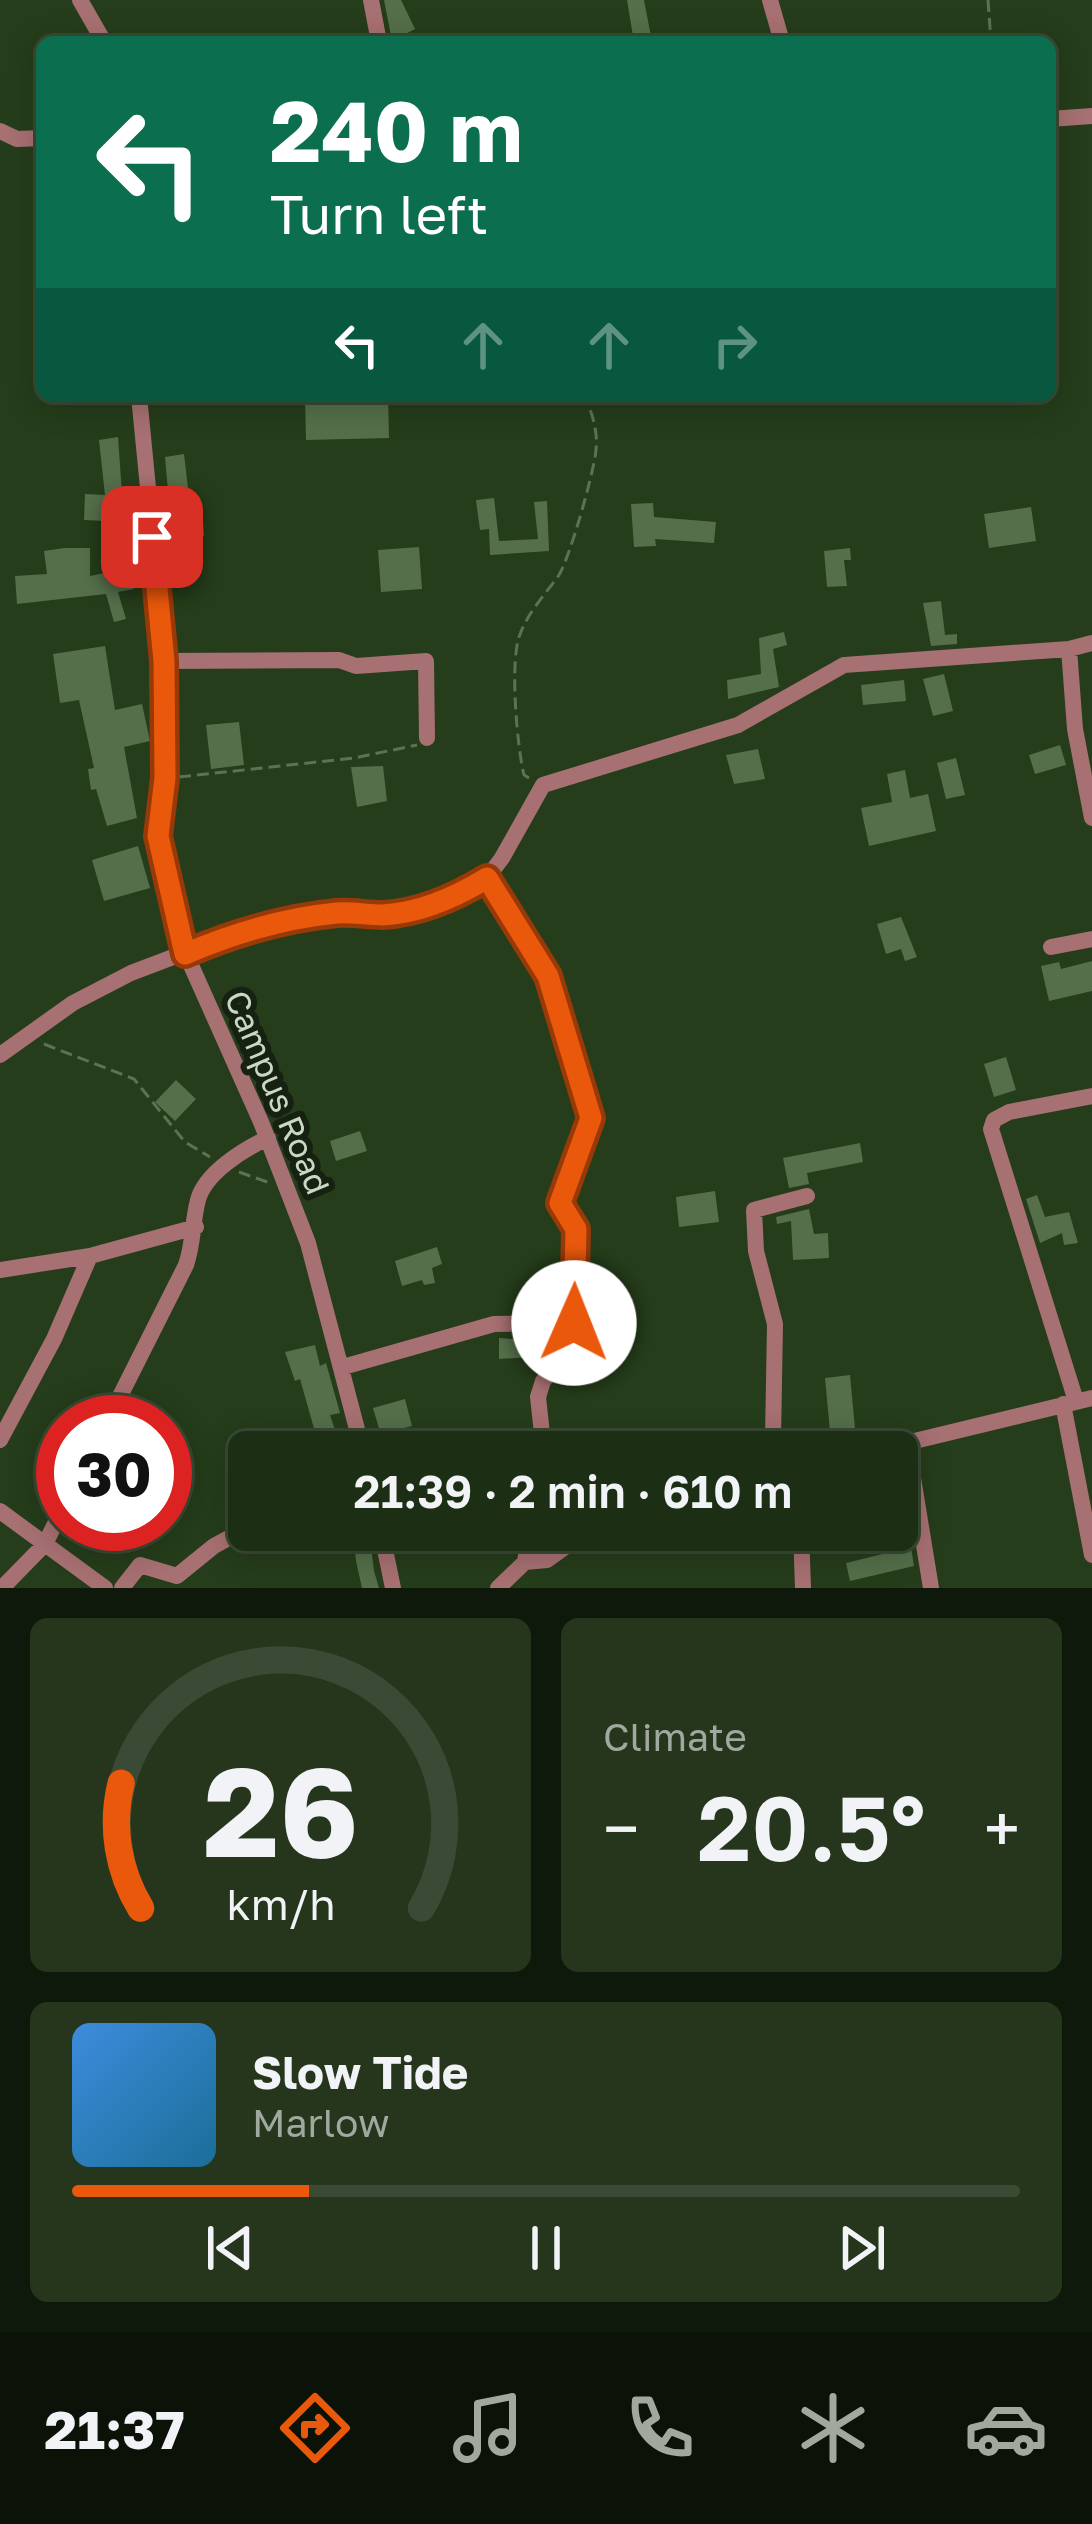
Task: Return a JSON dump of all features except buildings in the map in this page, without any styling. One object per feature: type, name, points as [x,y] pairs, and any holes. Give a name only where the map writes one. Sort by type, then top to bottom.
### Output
[{"type":"street","points":[[80,0],[101,36]]},
{"type":"street","points":[[371,0],[378,36]]},
{"type":"street","points":[[770,0],[776,36]]},
{"type":"street","points":[[1056,119],[1092,116]]},
{"type":"street","points":[[0,131],[17,139],[36,138]]},
{"type":"street","name":"Campus Road","points":[[140,402],[164,661],[165,778],[158,836],[185,954],[289,1190],[358,1431]]},
{"type":"street","points":[[0,1055],[73,1004],[130,973],[231,934],[339,913],[387,915],[434,904],[487,878],[543,785],[738,724],[844,664],[1092,644]]},
{"type":"street","points":[[1069,649],[1075,729],[1092,818]]},
{"type":"street","points":[[164,661],[339,660],[356,666],[426,661],[427,738]]},
{"type":"street","points":[[487,878],[548,976],[591,1118],[560,1203],[576,1229],[574,1323],[559,1363],[543,1381],[538,1397],[542,1431]]},
{"type":"street","points":[[1051,947],[1092,939]]},
{"type":"street","points":[[1092,1096],[1009,1112],[994,1120],[992,1129],[1077,1401],[1092,1555]]},
{"type":"street","points":[[120,1395],[186,1264],[202,1188],[268,1138]]},
{"type":"street","points":[[773,1431],[775,1324],[756,1251],[754,1210],[807,1196]]},
{"type":"street","points":[[0,1270],[90,1256],[196,1228]]},
{"type":"street","points":[[0,1440],[55,1339],[90,1256]]},
{"type":"street","points":[[343,1366],[494,1324],[574,1323]]},
{"type":"street","points":[[918,1438],[1077,1401]]},
{"type":"street","points":[[918,1508],[931,1588]]},
{"type":"street","points":[[0,1511],[36,1537]]},
{"type":"street","points":[[122,1588],[140,1565],[177,1576],[228,1538]]},
{"type":"street","points":[[2,1588],[38,1551]]},
{"type":"street","points":[[55,1551],[105,1588]]},
{"type":"street","points":[[385,1551],[393,1588]]},
{"type":"street","points":[[498,1588],[525,1562],[527,1551]]},
{"type":"street","points":[[525,1562],[547,1561],[561,1551]]},
{"type":"street","points":[[802,1551],[803,1588]]},
{"type":"path","points":[[988,0],[991,36]]},
{"type":"path","points":[[543,785],[524,775],[516,740],[520,706],[514,680],[519,638],[567,557],[591,470],[595,420],[588,402]]},
{"type":"path","points":[[165,778],[405,751],[427,738]]},
{"type":"path","points":[[28,1038],[134,1079],[185,1142],[225,1167],[289,1190]]},
{"type":"route","points":[[152,537],[164,661],[165,778],[158,836],[185,954],[231,934],[279,922],[339,913],[387,915],[434,904],[487,878],[548,976],[591,1118],[560,1203],[576,1229],[574,1323]]}]
